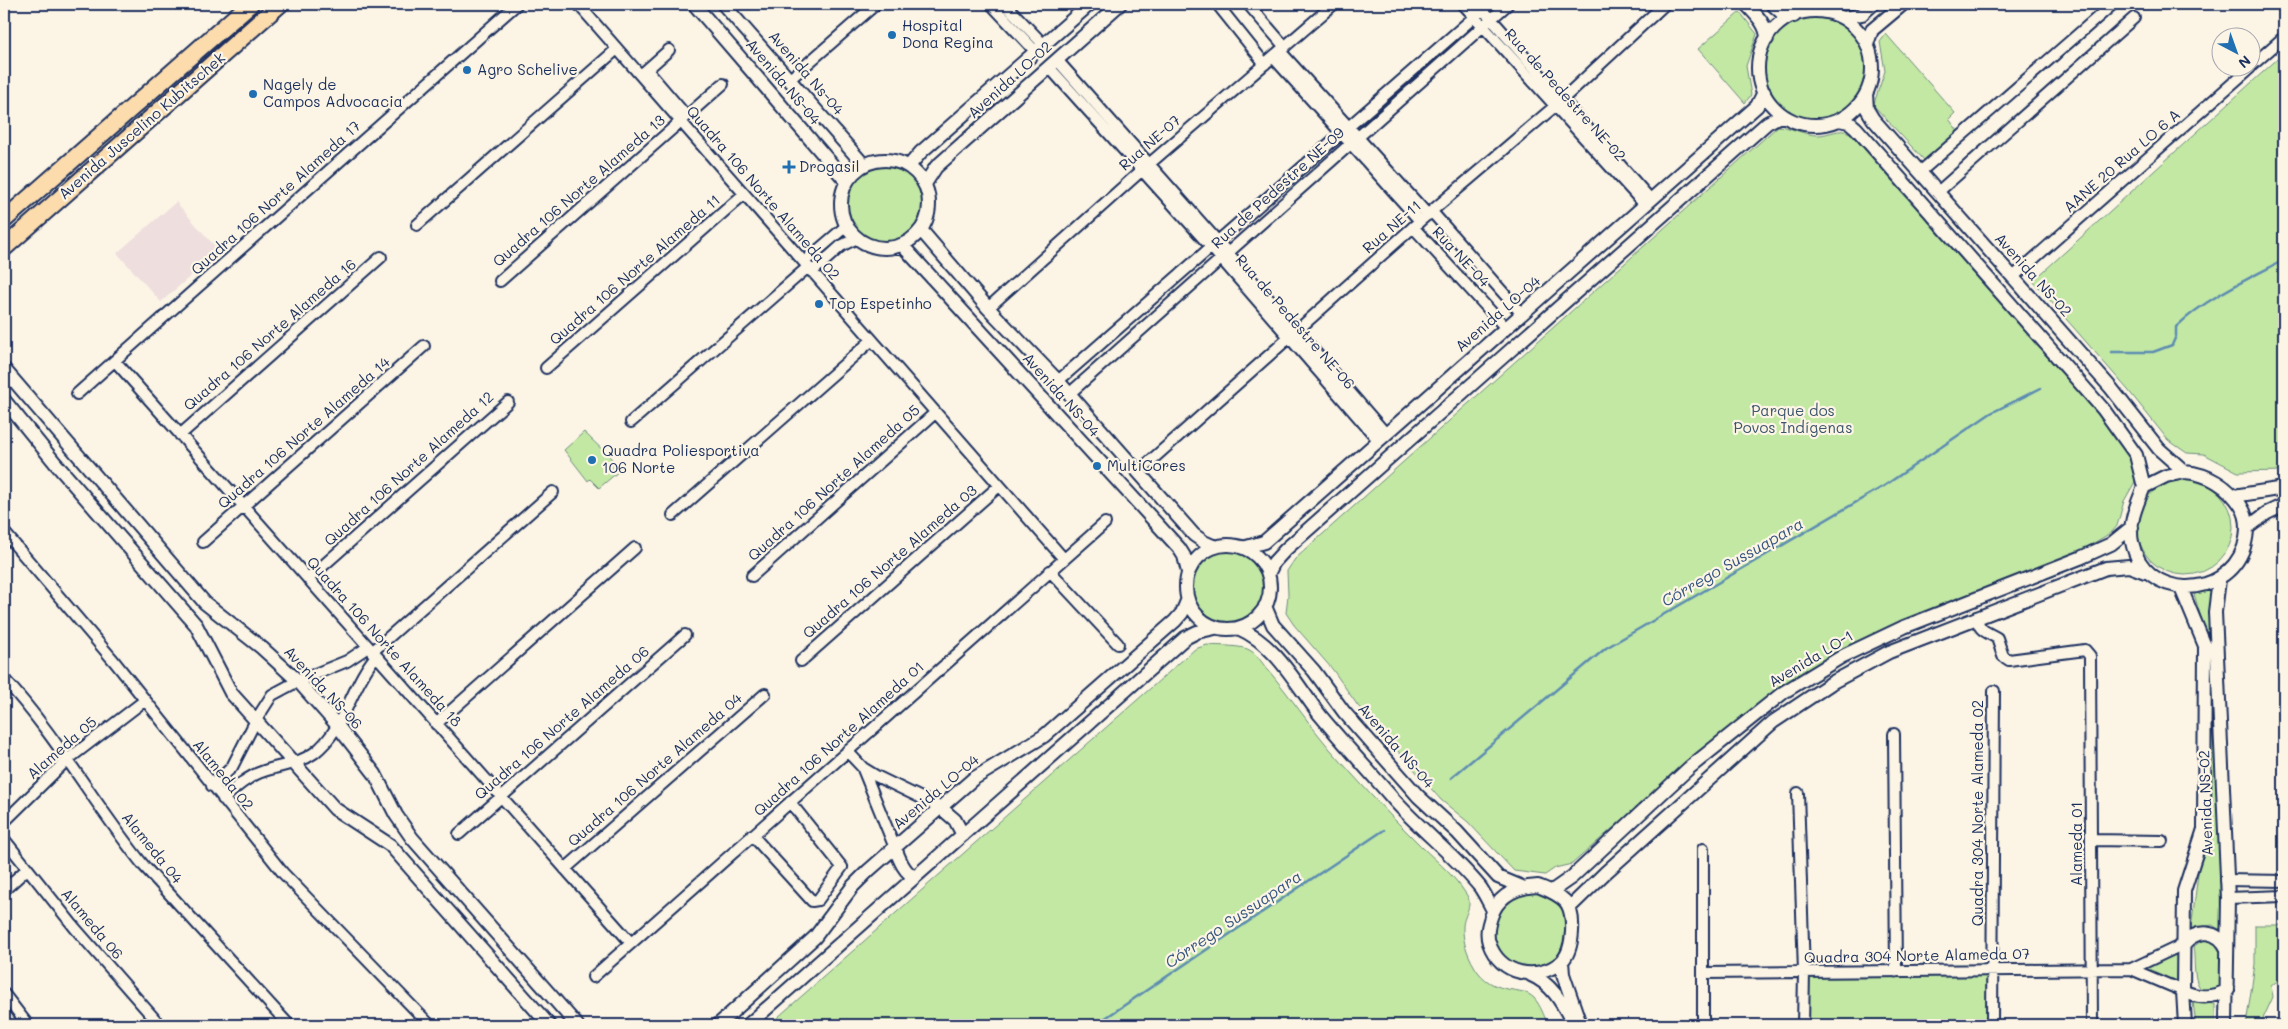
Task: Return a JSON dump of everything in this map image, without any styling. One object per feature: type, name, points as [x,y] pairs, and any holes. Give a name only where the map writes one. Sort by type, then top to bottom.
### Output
[{"type":"main road","name":"Avenida Juscelino Kubitschek","points":[[4,220],[250,4]]},
{"type":"main road","name":"Avenida Juscelino Kubitschek","points":[[4,248],[280,4]]},
{"type":"street","name":"Quadra 106 Norte Alameda 17","points":[[77,394],[517,4]]},
{"type":"street","name":"Quadra 106 Norte Alameda 02","points":[[578,4],[617,48],[644,73],[744,194],[1064,559]]},
{"type":"street","name":"Avenida NS-04","points":[[694,4],[847,182]]},
{"type":"street","name":"Avenida Ns-04","points":[[723,4],[864,164]]},
{"type":"street","points":[[790,79],[876,4]]},
{"type":"street","points":[[991,4],[1040,48]]},
{"type":"street","points":[[1005,4],[1040,48]]},
{"type":"street","name":"Avenida LO-02","points":[[909,166],[921,152],[1090,4]]},
{"type":"street","name":"Avenida LO-02","points":[[925,184],[936,167],[1120,4]]},
{"type":"street","points":[[1217,4],[1265,64]]},
{"type":"street","points":[[1248,4],[1279,52],[1423,219]]},
{"type":"street","name":"Rua NE-07","points":[[988,308],[1145,167],[1334,4]]},
{"type":"street","name":"Rua de Pedestre NE-02","points":[[1463,4],[1481,8],[1487,23],[1648,203]]},
{"type":"street","name":"Rua de Pedestre NE-09","points":[[1069,394],[1508,4]]},
{"type":"street","name":"Rua NE-11","points":[[1138,472],[1423,219],[1558,103],[1665,4]]},
{"type":"street","points":[[1746,4],[1762,22],[1767,39]]},
{"type":"street","points":[[1772,4],[1782,13],[1794,16]]},
{"type":"street","points":[[1843,18],[1858,15],[1873,4]]},
{"type":"street","points":[[1867,44],[1872,30],[1902,4]]},
{"type":"street","points":[[1920,172],[2114,4]]},
{"type":"street","name":"Rua de Pedestre NE-09","points":[[1058,381],[1346,130],[1481,8]]},
{"type":"street","name":"Avenida NS-02","points":[[1866,94],[1854,109],[1838,120],[1812,125],[1786,117],[1773,106],[1764,92],[1759,77],[1762,49],[1778,25],[1794,16],[1820,11],[1843,18],[1857,29],[1867,44],[1872,70],[1866,94],[1867,107],[1873,119],[2079,351],[2159,449],[2185,472]]},
{"type":"street","points":[[1938,192],[2134,18]]},
{"type":"street","name":"AANE 20 Rua LO 6 A","points":[[2260,58],[2284,37]]},
{"type":"street","points":[[417,225],[617,48]]},
{"type":"street","points":[[644,73],[669,50]]},
{"type":"street","name":"Rua de Pedestre NE-06","points":[[1053,63],[1383,438]]},
{"type":"street","name":"AANE 20 Rua LO 6 A","points":[[2013,277],[2238,78]]},
{"type":"street","name":"Quadra 106 Norte Alameda 13","points":[[500,281],[681,116],[723,84]]},
{"type":"street","name":"Avenida LO-04","points":[[1243,548],[1260,544],[1269,537],[1383,438],[1757,106],[1764,92]]},
{"type":"street","points":[[1268,574],[1274,562],[1286,549],[1768,123],[1778,118],[1786,117]]},
{"type":"street","points":[[1838,120],[1849,122],[1856,128],[2064,363],[2128,442],[2140,466],[2144,487],[2135,507],[2132,542],[2145,572],[2181,588],[2207,585],[2219,580],[2240,557],[2247,538],[2245,512],[2234,496],[2202,474],[2185,472],[2166,476],[2144,487]]},
{"type":"street","points":[[888,159],[909,166],[925,184],[929,212],[921,230],[902,245],[885,248],[873,247],[855,239],[845,228],[841,216],[840,203],[847,182],[864,164],[888,159]]},
{"type":"street","name":"Quadra 106 Norte Alameda 11","points":[[546,368],[744,194]]},
{"type":"street","name":"Rua NE-04","points":[[1423,219],[1522,314]]},
{"type":"street","name":"Rua NE-04","points":[[1423,219],[1506,328]]},
{"type":"street","points":[[631,422],[808,267],[845,228]]},
{"type":"street","name":"Avenida NS-04","points":[[921,230],[988,308],[1058,381],[1197,538],[1215,547],[1227,545],[1243,548]]},
{"type":"street","points":[[808,267],[855,239]]},
{"type":"street","name":"Avenida NS-04","points":[[902,245],[1181,550],[1188,572],[1185,585],[1187,601]]},
{"type":"street","name":"Quadra 106 Norte Alameda 16","points":[[180,435],[381,257]]},
{"type":"street","points":[[674,514],[872,340]]},
{"type":"street","name":"Quadra 106 Norte Alameda 14","points":[[203,542],[424,346]]},
{"type":"street","name":"Quadra 106 Norte Alameda 18","points":[[114,361],[630,943]]},
{"type":"street","name":"Avenida NS-06","points":[[4,369],[204,603],[262,648],[298,681],[337,724],[375,774],[396,815],[412,838],[577,1025]]},
{"type":"street","points":[[4,400],[56,464],[196,625],[231,692],[335,809],[390,845],[549,1025]]},
{"type":"street","name":"Quadra 106 Norte Alameda 12","points":[[308,579],[508,402]]},
{"type":"street","name":"Quadra 106 Norte Alameda 05","points":[[752,576],[935,413]]},
{"type":"street","name":"Quadra 106 Norte Alameda 03","points":[[801,661],[999,486]]},
{"type":"street","points":[[2234,496],[2284,488]]},
{"type":"street","points":[[212,786],[232,766],[256,720],[272,695],[298,681],[372,652],[553,492]]},
{"type":"street","points":[[2247,528],[2267,513],[2284,505]]},
{"type":"street","name":"Quadra 106 Norte Alameda 01","points":[[593,977],[1104,523]]},
{"type":"street","name":"Avenida LO-1","points":[[1552,891],[1572,877],[1689,768],[1784,692],[1843,656],[1904,627],[2112,544],[2132,527]]},
{"type":"street","name":"Alameda 02","points":[[4,532],[114,661],[283,873],[430,1025]]},
{"type":"street","points":[[1188,572],[1200,555],[1215,547]]},
{"type":"street","points":[[436,724],[635,548]]},
{"type":"street","points":[[1187,601],[1199,619],[1215,628],[1226,630],[1238,628],[1256,619],[1265,606],[1270,589],[1268,574],[1259,558],[1243,548]]},
{"type":"street","name":"Avenida LO-1","points":[[1569,908],[1605,873],[1773,722],[1833,682],[1883,654],[2106,568],[2129,566],[2145,572]]},
{"type":"street","points":[[1050,571],[1118,644]]},
{"type":"street","name":"Avenida NS-02","points":[[2219,580],[2215,612],[2228,898],[2226,1025]]},
{"type":"street","name":"Avenida NS-02","points":[[2181,588],[2205,646],[2204,829],[2184,891],[2183,991],[2186,1025]]},
{"type":"street","name":"Avenida LO-04","points":[[718,1025],[811,941],[854,885],[940,807],[976,776],[1044,736],[1175,622],[1182,613],[1187,601]]},
{"type":"street","name":"Avenida NS-04","points":[[1265,606],[1273,624],[1314,671],[1344,712],[1418,796],[1457,832],[1498,877],[1522,887]]},
{"type":"street","name":"Alameda 01","points":[[1977,617],[1979,628],[1986,634],[1997,638],[2003,656],[2009,660],[2085,650],[2090,656],[2092,1025]]},
{"type":"street","points":[[748,1025],[1185,638],[1197,632],[1215,628]]},
{"type":"street","points":[[1238,628],[1260,640],[1292,675],[1319,714],[1418,826],[1445,849],[1481,889],[1493,910]]},
{"type":"street","name":"Quadra 106 Norte Alameda 06","points":[[459,834],[685,635]]},
{"type":"street","points":[[223,799],[246,779],[263,771],[294,764],[314,753],[329,739],[372,652]]},
{"type":"street","name":"Alameda 04","points":[[4,679],[67,760],[144,866],[289,1025]]},
{"type":"street","name":"Quadra 304 Norte Alameda 02","points":[[1992,1025],[1994,691]]},
{"type":"street","name":"Quadra 106 Norte Alameda 04","points":[[565,869],[765,694]]},
{"type":"street","name":"Alameda 05","points":[[4,822],[67,760],[144,701]]},
{"type":"street","points":[[1894,734],[1896,972]]},
{"type":"street","points":[[847,751],[863,768],[940,807],[955,820],[963,835]]},
{"type":"street","points":[[863,768],[903,866],[915,877]]},
{"type":"street","points":[[1798,794],[1804,972],[1803,1025]]},
{"type":"street","points":[[752,835],[812,901],[818,900],[842,867],[790,802]]},
{"type":"street","name":"Alameda 06","points":[[4,839],[75,928],[160,1025]]},
{"type":"street","points":[[2092,840],[2162,841]]},
{"type":"street","points":[[1703,849],[1703,1025]]},
{"type":"street","points":[[4,890],[27,869]]},
{"type":"street","points":[[2226,880],[2284,881]]},
{"type":"street","points":[[1574,1025],[1559,998],[1542,979],[1511,969],[1495,955],[1489,942],[1488,928],[1493,910],[1498,902],[1509,892],[1522,887],[1538,886],[1552,891],[1565,901],[1569,908],[1573,926],[1569,946],[1562,961],[1565,980],[1581,1025]]},
{"type":"street","points":[[2228,898],[2284,896]]},
{"type":"street","points":[[2184,944],[2192,936],[2208,933],[2218,936],[2227,949]]},
{"type":"street","name":"Quadra 304 Norte Alameda 07","points":[[1703,973],[2131,969],[2184,944]]},
{"type":"street","points":[[1532,975],[1562,961]]},
{"type":"street","name":"Quadra 304 Norte Alameda 07","points":[[2131,969],[2183,991]]},
{"type":"street","points":[[2183,991],[2202,997],[2216,995],[2228,990]]},
{"type":"street","points":[[4,994],[28,1025]]},
{"type":"shaded area","points":[[176,202],[219,251],[161,302],[117,253]]},
{"type":"green space","points":[[1740,12],[1757,34],[1746,66],[1751,95],[1745,103],[1698,49]]},
{"type":"green space","points":[[1816,17],[1835,21],[1852,32],[1863,49],[1867,68],[1863,87],[1852,104],[1835,115],[1816,119],[1797,115],[1780,104],[1769,87],[1765,68],[1769,49],[1780,32],[1797,21]]},
{"type":"green space","points":[[1886,34],[1955,113],[1949,119],[1958,131],[1924,160],[1875,107],[1874,103],[1885,71],[1880,42]]},
{"type":"green space","points":[[2284,53],[2284,471],[2238,472],[2204,454],[2187,453],[2168,440],[2128,390],[2033,281],[2256,78],[2260,78],[2260,75]]},
{"type":"green space","name":"Parque dos Povos Indígenas","points":[[1778,126],[1813,135],[1842,131],[1850,133],[2099,416],[2134,464],[2136,480],[2124,501],[2117,526],[2112,532],[2079,552],[1977,591],[1949,605],[1901,624],[1689,761],[1572,864],[1555,868],[1545,875],[1514,871],[1468,822],[1441,800],[1358,706],[1333,670],[1294,625],[1286,613],[1288,595],[1287,571],[1295,559]]},
{"type":"green space","points":[[885,167],[899,170],[911,178],[919,190],[922,204],[919,218],[911,230],[899,238],[885,241],[871,238],[859,230],[851,218],[848,204],[851,190],[859,178],[871,170]]},
{"type":"green space","name":"Quadra Poliesportiva 106 Norte","points":[[584,432],[612,459],[610,461],[619,471],[599,488],[590,479],[588,481],[564,450]]},
{"type":"green space","points":[[2185,479],[2204,482],[2219,493],[2230,508],[2233,527],[2230,546],[2219,561],[2204,572],[2185,575],[2166,572],[2151,561],[2140,546],[2137,527],[2140,508],[2151,493],[2166,482]]},
{"type":"green space","points":[[1221,551],[1235,551],[1254,561],[1264,580],[1264,594],[1254,613],[1235,623],[1221,623],[1202,613],[1192,594],[1192,580],[1202,561]]},
{"type":"green space","points":[[2213,589],[2221,930],[2212,925],[2191,929],[2199,866],[2206,850],[2211,814],[2209,645],[2194,594]]},
{"type":"green space","points":[[1207,645],[1248,649],[1256,655],[1339,760],[1381,806],[1461,886],[1469,902],[1463,926],[1465,944],[1478,972],[1493,984],[1529,994],[1534,998],[1548,1025],[769,1025],[1195,649]]},
{"type":"green space","points":[[1531,893],[1552,899],[1562,909],[1568,930],[1562,951],[1552,961],[1531,967],[1510,961],[1500,951],[1494,930],[1500,909],[1510,899]]},
{"type":"green space","points":[[2255,925],[2284,925],[2284,976],[2271,986],[2273,997],[2260,1025],[2246,1025],[2255,964]]},
{"type":"green space","points":[[2204,939],[2214,941],[2221,950],[2221,987],[2213,991],[2204,992],[2197,982],[2193,947]]},
{"type":"green space","points":[[2184,944],[2183,991],[2131,969]]},
{"type":"green space","points":[[1988,974],[1989,1025],[1807,1025],[1808,977],[1815,975]]},
{"type":"green space","points":[[2193,1002],[2215,1004],[2215,1025],[2196,1025]]},
{"type":"waterway","name":"Córrego Sussuapara","points":[[2111,352],[2153,352],[2172,345],[2176,336],[2176,327],[2200,307],[2284,260]]},
{"type":"waterway","name":"Córrego Sussuapara","points":[[1451,778],[1606,648],[1884,486],[1991,413],[2041,388]]},
{"type":"waterway","name":"Córrego Sussuapara","points":[[1095,1025],[1384,830]]},
{"type":"place","name":"Hospital Dona Regina","points":[[892,35]]},
{"type":"place","name":"Agro Schelive","points":[[467,70]]},
{"type":"place","name":"Nagely de Campos Advocacia","points":[[253,94]]},
{"type":"place","name":"Drogasil","points":[[789,167]]},
{"type":"place","name":"Top Espetinho","points":[[819,304]]},
{"type":"place","name":"Quadra Poliesportiva 106 Norte","points":[[592,460]]},
{"type":"place","name":"MultiCores","points":[[1097,466]]}]
